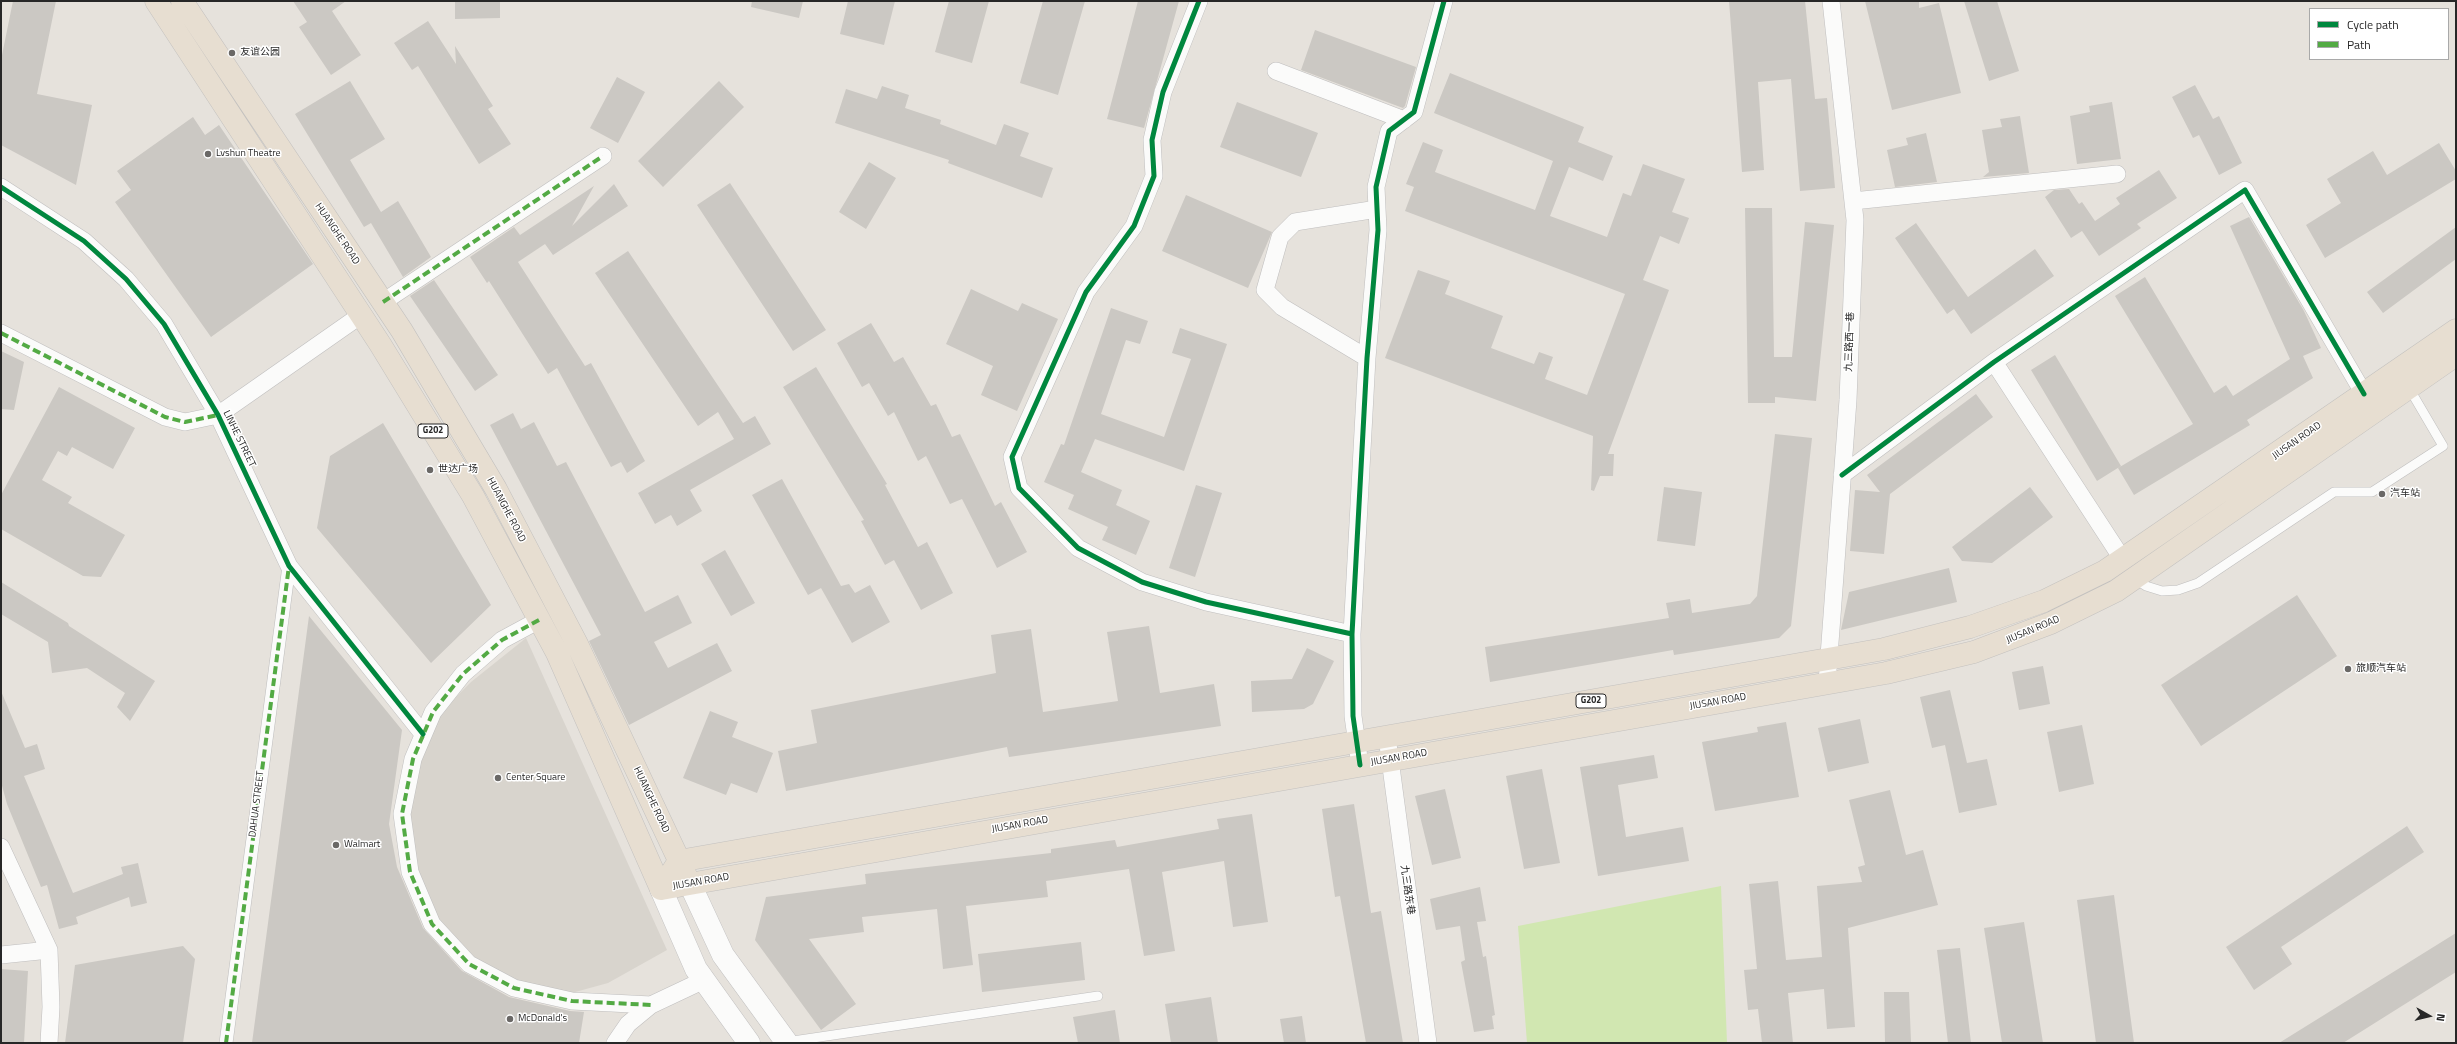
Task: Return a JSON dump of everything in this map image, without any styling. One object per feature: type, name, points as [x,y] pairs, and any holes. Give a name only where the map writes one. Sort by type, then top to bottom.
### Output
[{"type":"highway","name":"G202","points":[[156,1],[361,315],[473,496],[557,653],[661,889]]},
{"type":"highway","name":"HUANGHE ROAD","points":[[182,1],[383,302],[406,338],[499,496],[576,642],[690,884]]},
{"type":"highway","name":"JIUSAN ROAD","points":[[661,889],[1827,683],[1930,664],[1974,652],[2051,623],[2104,597],[2135,579],[2404,379],[2456,330]]},
{"type":"highway","name":"JIUSAN ROAD","points":[[661,889],[679,861],[1828,659],[1925,639],[2009,614],[2076,586],[2123,560],[2364,394],[2404,379],[2456,355]]},
{"type":"main road","name":"HUANGHE ROAD","points":[[690,884],[723,955],[787,1042]]},
{"type":"main road","points":[[661,889],[696,969],[750,1043]]},
{"type":"street","points":[[1199,1],[1163,92],[1152,140],[1154,176],[1134,226],[1086,292],[1012,457],[1019,488],[1078,548],[1142,582],[1206,602],[1352,634]]},
{"type":"street","points":[[1360,765],[1353,716],[1352,634],[1367,358],[1378,230],[1376,187],[1390,131],[1414,112],[1444,1]]},
{"type":"street","name":"九三路西一巷","points":[[1827,683],[1848,400],[1855,220],[1831,1]]},
{"type":"street","points":[[1276,71],[1404,120]]},
{"type":"street","points":[[383,302],[603,156]]},
{"type":"street","points":[[1853,202],[2116,174]]},
{"type":"street","name":"LINHE STREET","points":[[1,187],[84,241],[126,279],[164,324],[218,415],[289,566],[423,734]]},
{"type":"street","points":[[1842,475],[1994,362],[2245,190],[2364,394]]},
{"type":"street","points":[[1367,358],[1282,307],[1265,290],[1280,237],[1295,222],[1378,209]]},
{"type":"street","points":[[1,333],[165,418],[185,422],[218,415],[361,315]]},
{"type":"street","points":[[1994,362],[2123,560]]},
{"type":"street","name":"DAHUA STREET","points":[[226,1043],[289,566]]},
{"type":"street","points":[[539,620],[502,640],[464,674],[433,712],[413,759],[402,814],[410,872],[432,924],[469,964],[514,988],[572,1002],[651,1005]]},
{"type":"street","name":"九三路东巷","points":[[1387,737],[1428,1043]]},
{"type":"street","points":[[1,847],[49,950],[51,1007],[49,1043]]},
{"type":"street","points":[[1,955],[49,950]]},
{"type":"street","points":[[615,1043],[628,1024],[651,1005],[704,980]]},
{"type":"lane","points":[[2135,579],[2146,586],[2162,591],[2178,590],[2198,582],[2334,492],[2372,492],[2443,446],[2404,379]]},
{"type":"lane","points":[[787,1042],[1098,996]]},
{"type":"green space","points":[[1721,886],[1727,1043],[1527,1043],[1518,926]]},
{"type":"shaded area","name":"Center Square","points":[[526,638],[667,950],[608,983],[557,997],[481,973],[436,922],[398,819],[415,738],[471,682]]},
{"type":"building","points":[[13,1],[56,1],[37,94],[92,105],[76,185],[1,145],[1,60]]},
{"type":"building","points":[[293,1],[346,1],[332,11],[361,55],[331,75],[299,27],[307,22]]},
{"type":"building","points":[[455,1],[500,1],[500,18],[455,19]]},
{"type":"building","points":[[752,1],[803,1],[799,18],[751,7]]},
{"type":"building","points":[[848,1],[895,1],[884,45],[840,34]]},
{"type":"building","points":[[949,1],[989,1],[972,63],[935,52]]},
{"type":"building","points":[[1043,1],[1085,1],[1058,95],[1020,83]]},
{"type":"building","points":[[1138,1],[1179,1],[1144,128],[1107,119]]},
{"type":"building","points":[[1729,1],[1805,1],[1815,99],[1827,98],[1835,188],[1800,191],[1791,79],[1758,82],[1764,170],[1742,172]]},
{"type":"building","points":[[1865,1],[1919,1],[1919,8],[1939,3],[1961,93],[1892,110]]},
{"type":"building","points":[[1964,1],[1997,1],[2019,71],[1989,81]]},
{"type":"building","points":[[428,21],[456,64],[455,46],[493,106],[488,109],[511,144],[479,164],[418,66],[412,70],[394,43]]},
{"type":"building","points":[[1315,30],[1416,67],[1405,106],[1403,108],[1301,70]]},
{"type":"building","points":[[1450,73],[1584,127],[1578,142],[1613,156],[1603,181],[1569,167],[1550,216],[1607,237],[1623,193],[1631,196],[1643,164],[1685,179],[1672,212],[1689,218],[1679,244],[1660,236],[1643,280],[1669,290],[1608,454],[1614,454],[1613,476],[1600,476],[1594,491],[1591,490],[1593,436],[1385,358],[1418,270],[1450,281],[1445,294],[1503,316],[1491,348],[1534,364],[1539,352],[1553,357],[1545,379],[1587,395],[1625,294],[1405,211],[1414,187],[1406,184],[1423,142],[1443,150],[1435,172],[1535,210],[1553,161],[1434,113]]},
{"type":"building","points":[[617,77],[645,92],[618,143],[590,128]]},
{"type":"building","points":[[350,81],[385,139],[350,160],[381,212],[398,201],[431,257],[403,277],[371,223],[364,227],[295,114]]},
{"type":"building","points":[[719,81],[744,107],[663,187],[638,161]]},
{"type":"building","points":[[2195,85],[2213,119],[2219,116],[2242,163],[2219,175],[2199,135],[2193,138],[2172,97]]},
{"type":"building","points":[[882,86],[909,95],[905,108],[941,120],[940,124],[996,145],[1004,124],[1029,133],[1020,156],[1053,168],[1042,198],[948,163],[949,160],[835,123],[846,89],[877,99]]},
{"type":"building","points":[[1237,102],[1318,133],[1301,177],[1220,147]]},
{"type":"building","points":[[2112,102],[2121,159],[2077,164],[2070,116],[2090,112],[2089,106]]},
{"type":"building","points":[[2020,116],[2029,173],[1983,177],[1989,172],[1982,130],[2002,127],[2000,119]]},
{"type":"building","points":[[193,117],[205,135],[219,125],[313,264],[211,337],[115,202],[131,190],[117,171]]},
{"type":"building","points":[[1926,133],[1937,182],[1895,187],[1887,150],[1908,145],[1906,138]]},
{"type":"building","points":[[2439,143],[2456,171],[2456,179],[2325,258],[2306,225],[2341,203],[2327,179],[2373,151],[2387,175]]},
{"type":"building","points":[[869,162],[896,178],[866,229],[839,212]]},
{"type":"building","points":[[2159,170],[2177,198],[2137,224],[2141,228],[2099,256],[2082,231],[2071,238],[2045,197],[2054,190],[2069,189],[2079,204],[2082,202],[2095,221],[2120,204],[2116,198]]},
{"type":"building","points":[[730,183],[826,330],[793,351],[697,205]]},
{"type":"building","points":[[614,184],[628,206],[553,255],[545,244],[518,262],[585,366],[591,363],[645,461],[627,473],[621,462],[611,467],[557,368],[548,374],[489,281],[487,283],[470,257],[514,227],[520,235],[594,186],[572,226]]},
{"type":"building","points":[[1186,195],[1272,232],[1248,288],[1162,251]]},
{"type":"building","points":[[1745,208],[1772,208],[1774,357],[1792,357],[1805,222],[1834,225],[1816,401],[1775,397],[1775,403],[1748,403]]},
{"type":"building","points":[[2249,217],[2304,311],[2321,348],[2303,356],[2313,378],[2247,420],[2250,425],[2134,495],[2118,468],[2193,424],[2115,296],[2145,277],[2214,393],[2226,385],[2233,396],[2290,359],[2230,226]]},
{"type":"building","points":[[1916,223],[1968,297],[2035,249],[2054,276],[1971,334],[1954,309],[1947,314],[1895,238]]},
{"type":"building","points":[[2456,227],[2456,259],[2383,313],[2367,292]]},
{"type":"building","points":[[628,251],[743,423],[755,416],[771,444],[690,490],[702,511],[677,526],[671,515],[655,524],[638,493],[734,439],[718,412],[698,426],[595,273]]},
{"type":"building","points":[[434,280],[498,375],[475,391],[410,296]]},
{"type":"building","points":[[971,289],[1018,311],[1022,303],[1058,319],[1017,411],[981,395],[993,366],[946,344]]},
{"type":"building","points":[[1111,308],[1148,321],[1140,344],[1126,340],[1101,414],[1164,437],[1191,359],[1172,353],[1180,328],[1227,344],[1184,471],[1095,439],[1081,472],[1122,490],[1116,505],[1150,521],[1136,555],[1102,540],[1108,527],[1068,509],[1074,495],[1044,482],[1061,444],[1064,445]]},
{"type":"building","points":[[871,323],[894,362],[903,357],[931,406],[936,404],[952,437],[960,434],[995,506],[1001,502],[1027,552],[997,568],[962,499],[950,504],[926,456],[918,461],[894,412],[888,416],[869,383],[862,387],[837,343]]},
{"type":"building","points":[[1,351],[24,362],[14,410],[1,409]]},
{"type":"building","points":[[2055,355],[2121,466],[2097,481],[2031,370]]},
{"type":"building","points":[[816,367],[887,484],[885,485],[918,547],[927,542],[953,593],[921,610],[894,560],[885,565],[861,521],[864,520],[783,387]]},
{"type":"building","points":[[59,387],[135,428],[113,469],[72,447],[67,456],[58,451],[42,480],[72,497],[68,503],[125,535],[101,577],[83,576],[1,529],[1,495]]},
{"type":"building","points":[[1976,394],[1993,417],[1890,494],[1884,554],[1850,551],[1855,490],[1880,492],[1867,475]]},
{"type":"building","points":[[513,413],[521,429],[534,422],[557,466],[566,462],[645,612],[678,595],[692,623],[654,642],[668,668],[717,643],[732,671],[629,725],[589,641],[601,635],[490,425]]},
{"type":"building","points":[[383,423],[491,605],[431,663],[317,528],[330,456]]},
{"type":"building","points":[[1775,434],[1812,438],[1791,626],[1779,638],[1674,655],[1673,650],[1490,682],[1485,647],[1669,618],[1666,603],[1690,599],[1692,613],[1750,604],[1757,596]]},
{"type":"building","points":[[782,479],[841,586],[849,584],[855,593],[870,585],[890,622],[852,643],[821,588],[808,595],[752,495]]},
{"type":"building","points":[[1196,485],[1222,493],[1195,577],[1169,568]]},
{"type":"building","points":[[1664,487],[1702,492],[1695,546],[1657,541]]},
{"type":"building","points":[[2030,487],[2053,517],[1992,563],[1962,561],[1952,547]]},
{"type":"building","points":[[725,550],[755,603],[731,616],[701,564]]},
{"type":"building","points":[[1949,568],[1957,602],[1841,630],[1849,592]]},
{"type":"building","points":[[1,582],[68,623],[69,626],[155,681],[130,721],[117,707],[125,693],[87,668],[52,673],[48,642],[1,614]]},
{"type":"building","points":[[2297,595],[2337,656],[2201,746],[2161,685]]},
{"type":"building","name":"Walmart","points":[[309,616],[402,730],[389,824],[397,867],[423,928],[462,971],[509,997],[570,1011],[584,1012],[579,1043],[252,1043]]},
{"type":"building","points":[[1149,626],[1160,693],[1214,684],[1221,726],[1009,757],[1007,747],[786,791],[778,751],[817,743],[811,710],[996,673],[991,635],[1031,629],[1043,712],[1118,701],[1107,632]]},
{"type":"building","points":[[1307,648],[1334,661],[1313,704],[1304,709],[1252,712],[1251,681],[1292,679]]},
{"type":"building","points":[[2043,666],[2050,704],[2019,710],[2012,672]]},
{"type":"building","points":[[1950,690],[1967,763],[1987,759],[1997,805],[1959,813],[1945,745],[1932,748],[1920,697]]},
{"type":"building","points":[[1,691],[25,748],[37,744],[45,769],[24,776],[73,893],[123,874],[121,867],[138,863],[147,903],[131,907],[129,897],[76,917],[78,924],[59,929],[47,885],[41,887],[7,804],[1,782]]},
{"type":"building","points":[[710,711],[738,722],[732,737],[773,753],[757,793],[731,783],[726,795],[683,778]]},
{"type":"building","points":[[1860,719],[1869,763],[1828,772],[1818,728]]},
{"type":"building","points":[[1786,722],[1799,797],[1715,811],[1702,742],[1758,732],[1757,727]]},
{"type":"building","points":[[2082,725],[2094,784],[2059,792],[2047,732]]},
{"type":"building","points":[[1654,755],[1658,778],[1618,785],[1626,837],[1683,827],[1689,861],[1598,876],[1580,767]]},
{"type":"building","points":[[1542,769],[1560,863],[1524,869],[1506,776]]},
{"type":"building","points":[[1445,789],[1461,858],[1432,865],[1415,796]]},
{"type":"building","points":[[1890,790],[1906,855],[1923,850],[1938,905],[1848,928],[1855,1027],[1827,1029],[1824,989],[1788,993],[1793,1043],[1762,1043],[1758,1009],[1748,1010],[1744,970],[1757,969],[1749,884],[1778,881],[1786,960],[1822,957],[1817,886],[1862,882],[1858,867],[1865,865],[1849,800]]},
{"type":"building","points":[[1354,804],[1371,913],[1381,911],[1403,1043],[1366,1043],[1340,896],[1335,897],[1322,809]]},
{"type":"building","points":[[1252,814],[1268,922],[1233,927],[1224,861],[1162,872],[1175,951],[1144,956],[1129,869],[1046,881],[1048,897],[966,906],[973,965],[943,969],[937,909],[862,917],[864,932],[809,939],[856,1004],[821,1030],[755,940],[766,897],[866,884],[865,874],[1051,853],[1051,849],[1115,840],[1117,847],[1219,829],[1217,819]]},
{"type":"building","points":[[2407,826],[2424,852],[2281,947],[2292,964],[2254,990],[2226,947]]},
{"type":"building","points":[[1480,887],[1486,921],[1477,922],[1483,957],[1486,956],[1495,1015],[1492,1016],[1494,1029],[1474,1032],[1461,962],[1465,960],[1460,926],[1436,930],[1430,899]]},
{"type":"building","points":[[2114,895],[2134,1043],[2096,1043],[2077,900]]},
{"type":"building","points":[[2024,922],[2043,1043],[2002,1043],[1984,928]]},
{"type":"building","points":[[2456,933],[2456,972],[2343,1043],[2279,1043]]},
{"type":"building","points":[[1081,942],[1085,980],[982,992],[978,954]]},
{"type":"building","points":[[183,946],[195,959],[183,1043],[65,1043],[75,965]]},
{"type":"building","points":[[1960,948],[1971,1043],[1948,1043],[1937,950]]},
{"type":"building","points":[[1,969],[28,971],[24,1043],[1,1043]]},
{"type":"building","points":[[1884,992],[1909,992],[1911,1042],[1885,1042]]},
{"type":"building","points":[[1211,997],[1218,1043],[1171,1043],[1165,1004]]},
{"type":"building","points":[[1115,1010],[1120,1043],[1078,1043],[1073,1017]]},
{"type":"building","points":[[1302,1016],[1306,1043],[1284,1043],[1280,1019]]},
{"type":"marked path","points":[[383,302],[603,156]]},
{"type":"marked path","points":[[1,333],[165,417],[185,422],[218,415]]},
{"type":"marked path","points":[[226,1043],[289,566]]},
{"type":"marked path","points":[[539,620],[502,640],[463,674],[433,712],[413,759],[402,814],[410,872],[432,924],[469,964],[514,988],[572,1001],[651,1005]]},
{"type":"cycle path","points":[[1199,1],[1163,92],[1152,140],[1154,176],[1134,226],[1086,292],[1012,457],[1019,488],[1078,548],[1142,582],[1206,602],[1352,634],[1353,716],[1360,765]]},
{"type":"cycle path","points":[[1352,634],[1367,358],[1378,230],[1376,187],[1389,131],[1414,112],[1444,1]]},
{"type":"cycle path","points":[[1,187],[84,241],[126,279],[164,324],[218,415],[289,566],[423,734]]},
{"type":"cycle path","points":[[1842,475],[1994,362],[2245,190],[2364,394]]},
{"type":"place","name":"友谊公园","points":[[232,53]]},
{"type":"place","name":"Lvshun Theatre","points":[[208,154]]},
{"type":"place","name":"世达广场","points":[[430,470]]},
{"type":"place","name":"汽车站","points":[[2382,494]]},
{"type":"place","name":"旅顺汽车站","points":[[2348,669]]},
{"type":"place","name":"Center Square","points":[[498,778]]},
{"type":"place","name":"Walmart","points":[[336,845]]},
{"type":"place","name":"McDonald's","points":[[510,1019]]}]
